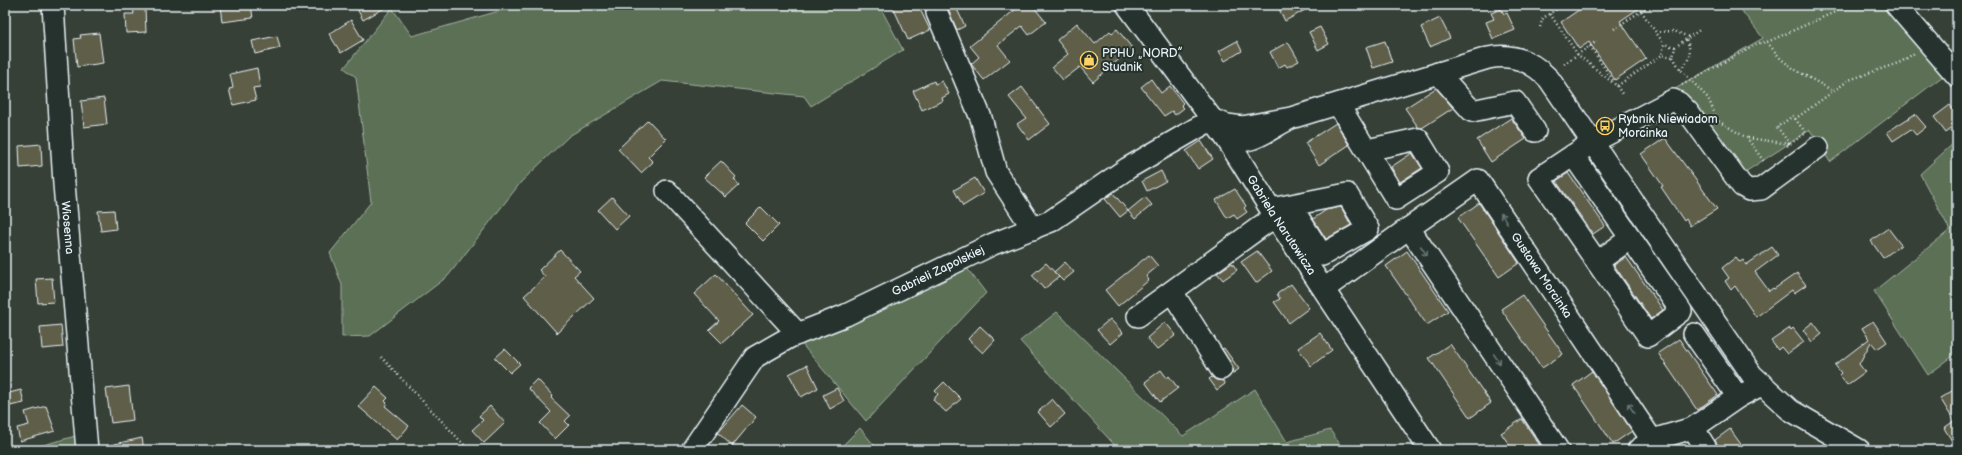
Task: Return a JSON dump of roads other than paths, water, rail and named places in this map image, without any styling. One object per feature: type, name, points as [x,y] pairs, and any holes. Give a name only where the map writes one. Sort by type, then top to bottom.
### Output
[{"type":"street","name":"Wiosenna","points":[[53,5],[64,184],[87,450]]},
{"type":"street","name":"Gabriela Narutowicza","points":[[1127,5],[1213,120],[1241,134],[1242,164],[1279,210],[1324,289],[1430,450]]},
{"type":"street","points":[[1896,5],[1957,76]]},
{"type":"street","points":[[937,13],[981,118],[996,172],[1033,228]]},
{"type":"street","points":[[1241,134],[1498,56],[1526,60],[1542,71],[1550,79],[1744,364],[1761,385],[1800,417],[1859,450]]},
{"type":"street","points":[[1438,73],[1472,111],[1515,102],[1535,131]]},
{"type":"street","points":[[1573,155],[1681,311],[1648,336],[1539,178],[1573,155],[1593,142],[1671,100],[1676,100],[1692,117],[1742,186],[1753,191],[1764,187],[1812,140]]},
{"type":"street","points":[[1338,104],[1367,150]]},
{"type":"street","name":"Gabrieli Zapolskiej","points":[[692,450],[755,357],[798,334],[846,316],[993,244],[1051,221],[1128,168],[1213,120]]},
{"type":"street","name":"Gustawa Morcinka","points":[[1324,289],[1478,180],[1644,447],[1693,428],[1738,397],[1761,385]]},
{"type":"street","points":[[667,191],[798,334]]},
{"type":"street","points":[[1138,316],[1172,292],[1279,210]]},
{"type":"street","points":[[1409,228],[1558,450]]},
{"type":"street","points":[[1597,262],[1631,238]]},
{"type":"street","points":[[1172,292],[1221,369]]},
{"type":"street","points":[[1694,334],[1738,397]]},
{"type":"street","points":[[1693,428],[1707,450]]},
{"type":"place","name":"PPHU „NORD” Studnik","points":[[1089,60]]},
{"type":"place","name":"Rybnik Niewiadom Morcinka","points":[[1605,126]]}]
